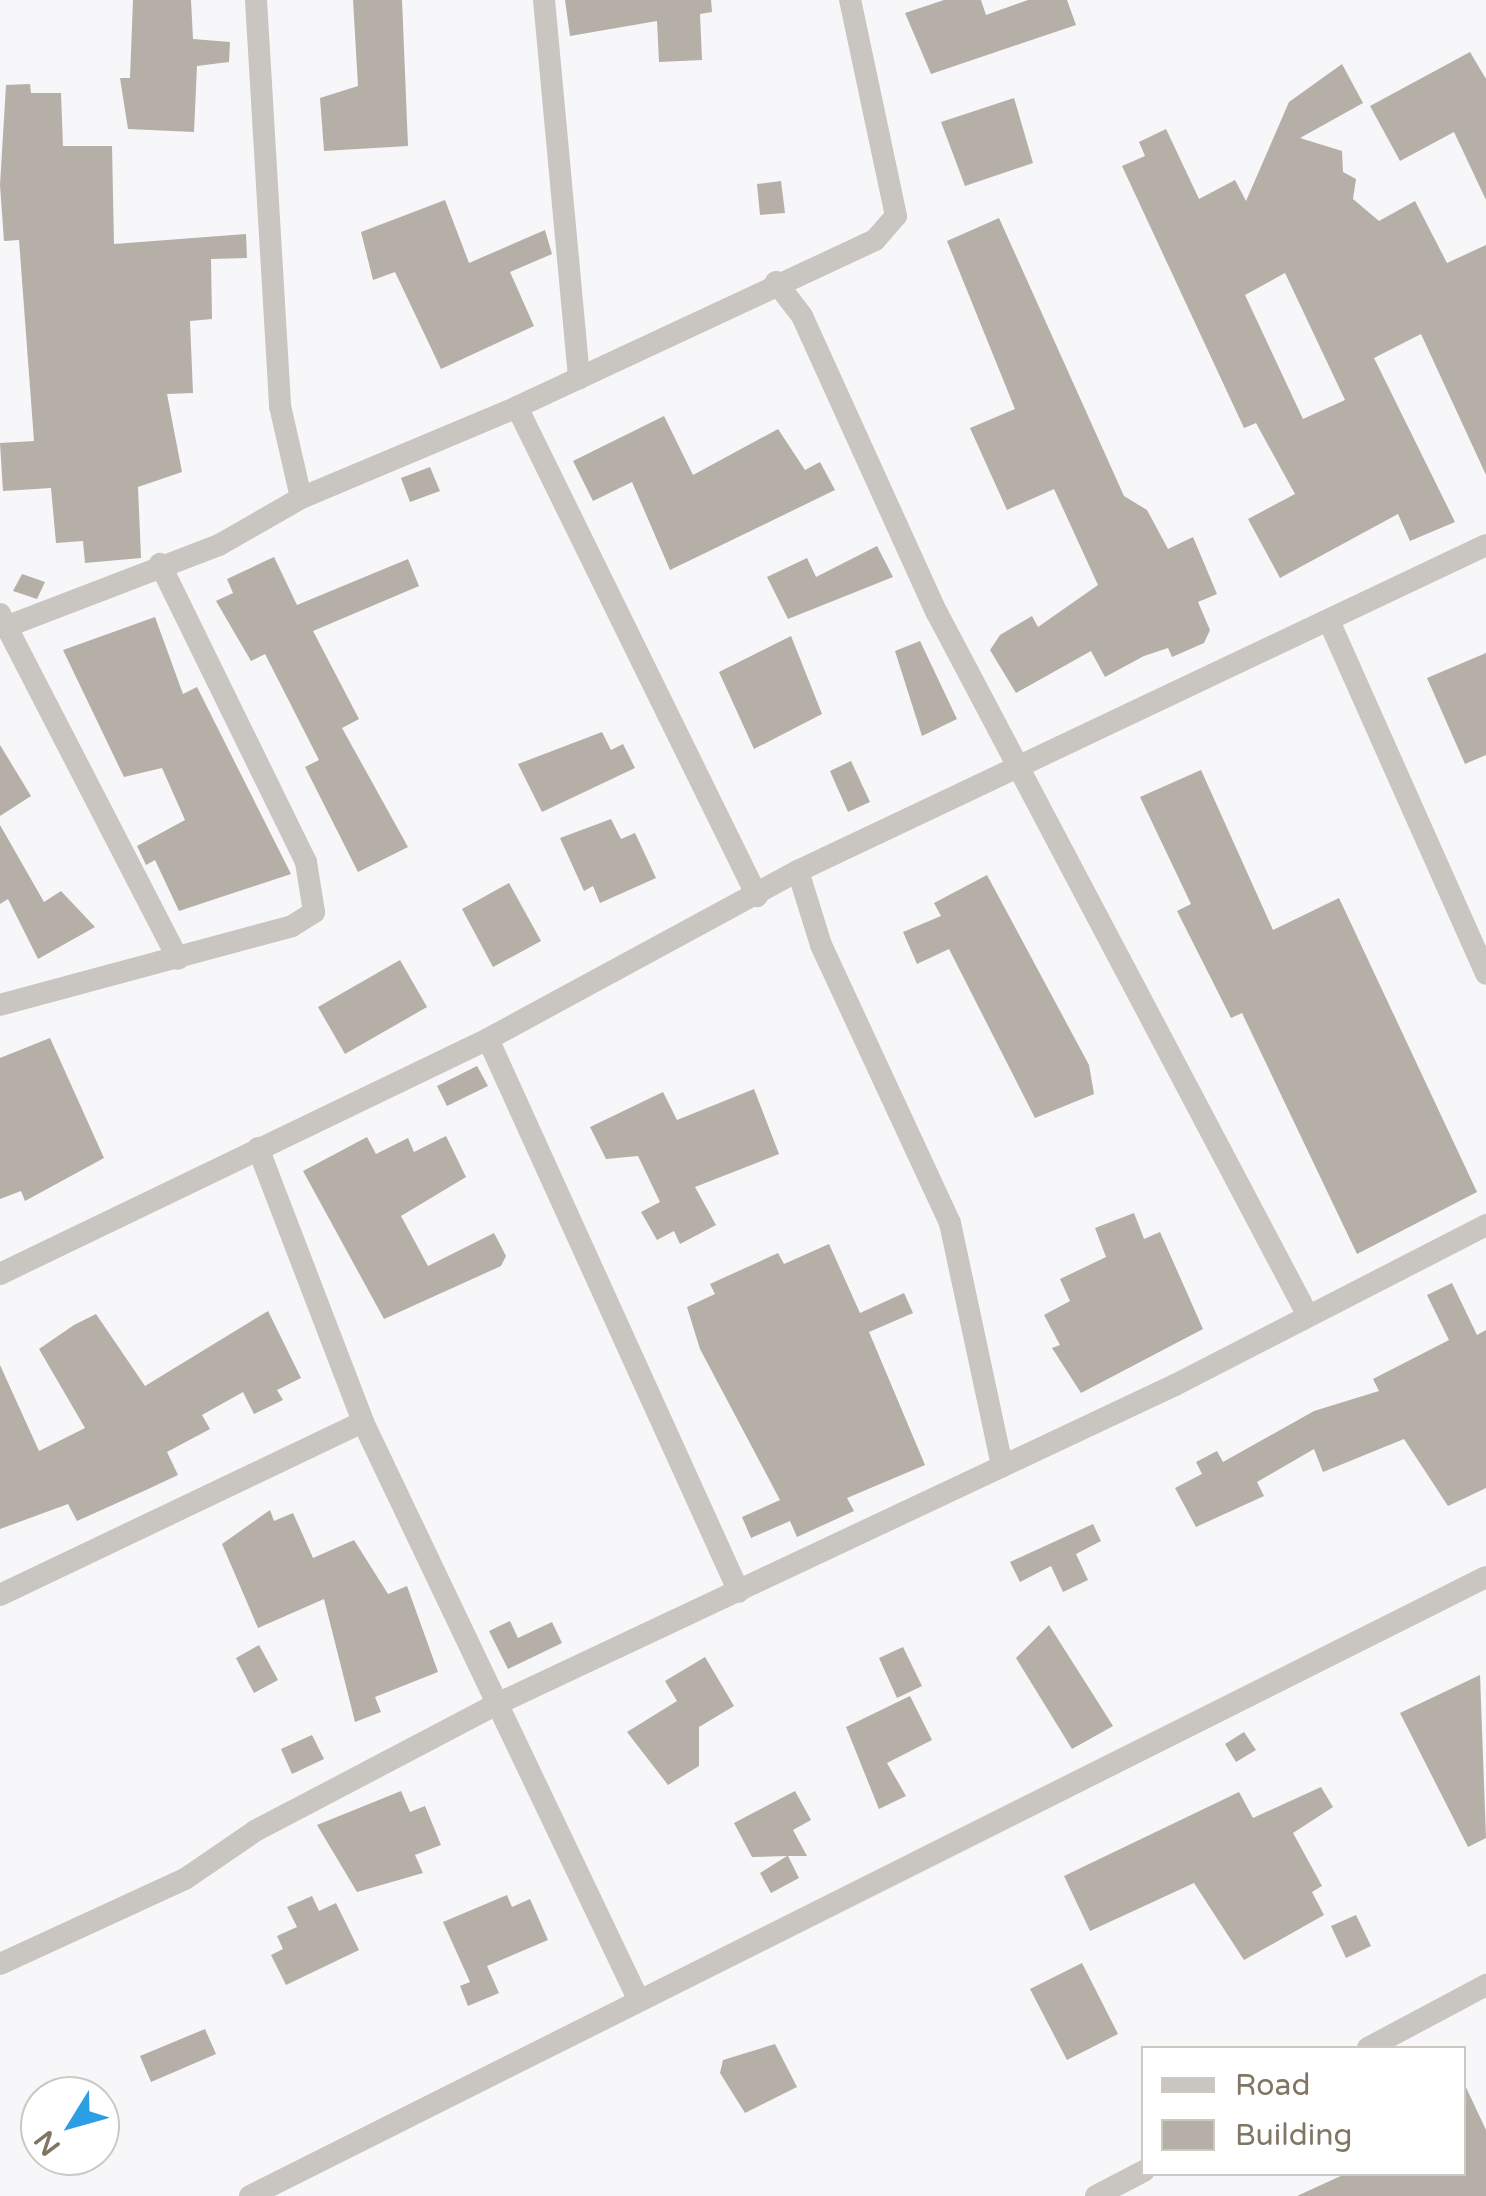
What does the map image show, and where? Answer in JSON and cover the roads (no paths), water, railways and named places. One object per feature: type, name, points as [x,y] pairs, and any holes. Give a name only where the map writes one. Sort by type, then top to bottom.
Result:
[{"type":"street","points":[[256,0],[280,406],[302,498]]},
{"type":"street","points":[[544,0],[579,378]]},
{"type":"street","points":[[178,960],[4,620],[219,546],[302,498],[517,407],[776,282],[875,240],[896,216],[850,0]]},
{"type":"street","points":[[776,282],[802,316],[937,613],[1022,764],[1306,1312]]},
{"type":"street","points":[[517,407],[757,896]]},
{"type":"street","points":[[0,1274],[488,1038],[798,871],[1486,545]]},
{"type":"street","points":[[0,1005],[178,960],[292,926],[314,912],[316,890],[160,564]]},
{"type":"street","points":[[1329,621],[1486,974]]},
{"type":"street","points":[[798,871],[821,946],[950,1223],[1002,1466]]},
{"type":"street","points":[[488,1038],[740,1592]]},
{"type":"street","points":[[258,1148],[363,1422],[639,2001]]},
{"type":"street","points":[[0,1964],[186,1879],[255,1831],[496,1705],[1002,1466],[1486,1226]]},
{"type":"street","points":[[0,1595],[363,1422]]},
{"type":"street","points":[[250,2196],[1486,1577]]},
{"type":"street","points":[[1372,2046],[1486,1984]]},
{"type":"street","points":[[1096,2196],[1141,2173]]}]
